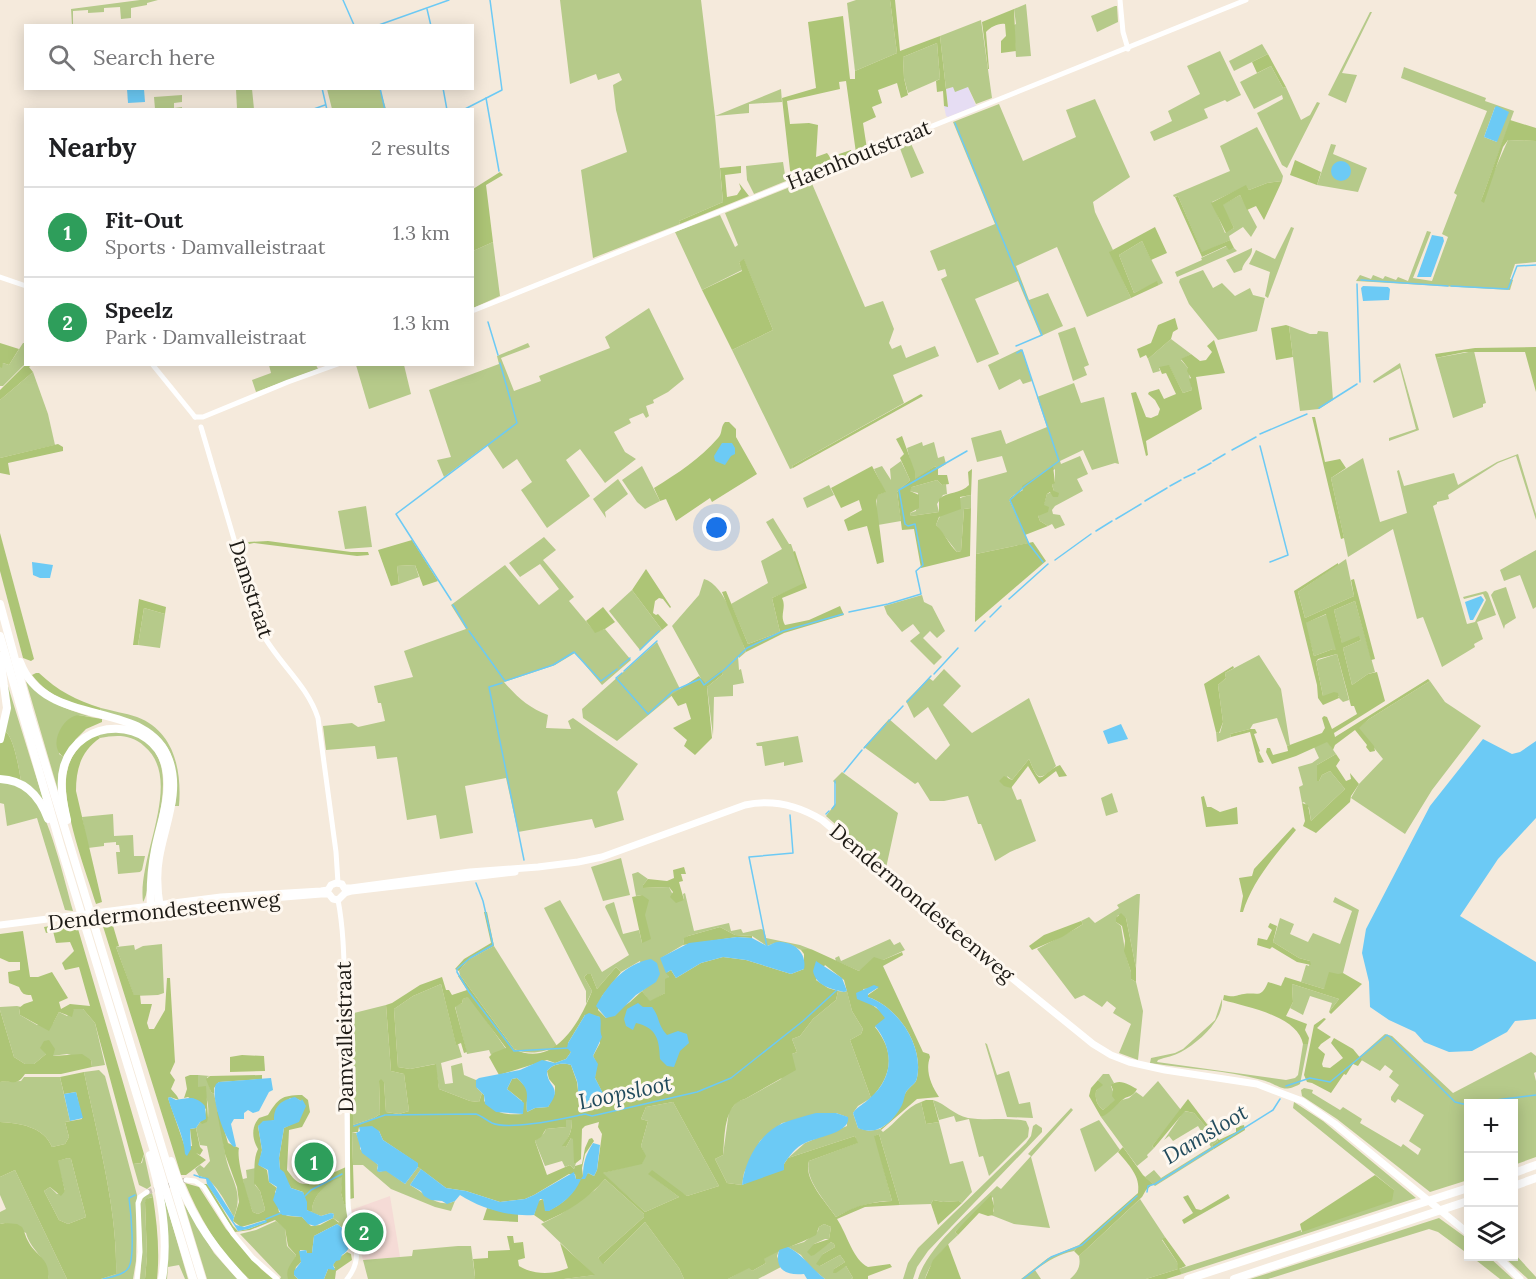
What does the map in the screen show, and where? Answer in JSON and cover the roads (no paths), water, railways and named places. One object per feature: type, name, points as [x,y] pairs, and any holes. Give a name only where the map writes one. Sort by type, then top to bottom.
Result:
[{"type":"highway","points":[[0,604],[16,656],[0,740]]},
{"type":"highway","points":[[0,636],[2,654],[13,669],[55,700],[67,706],[138,726],[156,740],[166,752],[173,784],[171,805],[158,865],[155,907]]},
{"type":"highway","points":[[13,669],[60,844],[84,906]]},
{"type":"highway","points":[[13,669],[72,851],[89,924],[193,1279]]},
{"type":"highway","points":[[72,851],[74,844],[65,812],[61,783],[66,760],[76,745],[92,733],[105,728],[137,733],[146,738],[158,750],[164,762],[167,782],[166,801],[151,870],[155,907]]},
{"type":"highway","points":[[0,779],[15,782],[33,791],[60,844]]},
{"type":"highway","points":[[89,924],[202,1279]]},
{"type":"highway","points":[[149,1133],[150,1155],[162,1214],[164,1254],[162,1279]]},
{"type":"highway","points":[[162,1148],[167,1151],[182,1193],[199,1225],[243,1279]]},
{"type":"highway","points":[[1518,1172],[1536,1166]]},
{"type":"highway","points":[[1518,1185],[1536,1178]]},
{"type":"highway","points":[[1188,1279],[1464,1189]]},
{"type":"highway","points":[[1234,1279],[1464,1202]]},
{"type":"main road","name":"Dendermondesteenweg","points":[[0,927],[229,896],[328,892],[331,885],[342,888],[470,872],[578,862],[602,856],[755,803],[775,803],[794,807],[822,820],[963,939],[1102,1049],[1129,1062],[1165,1070],[1250,1082],[1290,1096],[1317,1111],[1464,1230]]},
{"type":"main road","points":[[328,892],[333,899],[338,900],[342,888]]},
{"type":"main road","points":[[1501,1261],[1520,1279]]},
{"type":"street","points":[[1120,0],[1123,32],[1128,49]]},
{"type":"street","name":"Haenhoutstraat","points":[[474,310],[1246,0]]},
{"type":"street","points":[[0,277],[24,285]]},
{"type":"street","points":[[154,366],[195,417],[195,424],[201,427],[205,422],[203,417]]},
{"type":"street","points":[[195,417],[203,417],[333,366]]},
{"type":"street","name":"Damstraat","points":[[201,427],[261,631],[304,690],[315,711],[342,888]]},
{"type":"street","name":"Damvalleistraat","points":[[338,900],[343,945],[347,1062],[348,1206],[358,1259],[347,1279]]},
{"type":"street","points":[[186,1180],[195,1181],[204,1187],[233,1234],[253,1258],[277,1279]]},
{"type":"street","points":[[137,1279],[140,1252],[138,1203],[140,1197],[147,1191]]},
{"type":"water","points":[[127,90],[144,90],[145,102],[128,103]]},
{"type":"water","points":[[1497,106],[1509,112],[1497,142],[1484,137]]},
{"type":"water","points":[[1341,161],[1348,164],[1351,171],[1348,178],[1341,181],[1334,178],[1331,171],[1334,164]]},
{"type":"water","points":[[1432,235],[1443,237],[1444,241],[1431,277],[1417,277]]},
{"type":"water","points":[[1363,286],[1388,287],[1390,289],[1389,300],[1363,301],[1361,288]]},
{"type":"water","points":[[722,443],[732,443],[735,448],[735,454],[725,465],[715,461],[714,456]]},
{"type":"water","points":[[32,562],[53,565],[50,578],[33,575]]},
{"type":"water","points":[[1481,596],[1484,600],[1473,620],[1470,620],[1465,602]]},
{"type":"water","points":[[1121,724],[1128,739],[1108,744],[1103,731]]},
{"type":"water","points":[[1483,739],[1512,754],[1520,752],[1536,741],[1536,818],[1498,859],[1460,916],[1536,962],[1536,1019],[1515,1021],[1507,1032],[1472,1051],[1449,1052],[1424,1042],[1415,1032],[1389,1020],[1370,1007],[1369,982],[1362,953],[1366,929],[1430,806]]},
{"type":"water","points":[[737,937],[752,938],[767,946],[779,942],[796,947],[804,959],[804,969],[791,974],[746,960],[723,957],[701,963],[676,978],[671,970],[666,973],[660,958],[689,943]]},
{"type":"water","points":[[651,959],[657,963],[660,974],[656,982],[636,995],[615,1016],[606,1018],[596,1006],[606,990],[633,965]]},
{"type":"water","points":[[816,961],[842,978],[847,991],[829,988],[817,980],[813,971]]},
{"type":"water","points":[[874,985],[879,987],[868,994],[868,997],[889,1009],[899,1019],[917,1053],[918,1066],[916,1080],[906,1092],[898,1111],[884,1126],[872,1131],[858,1128],[853,1113],[878,1090],[884,1081],[889,1063],[886,1044],[875,1026],[885,1018],[876,1007],[857,999],[856,993]]},
{"type":"water","points":[[638,1003],[643,1007],[652,1007],[667,1035],[678,1031],[687,1034],[689,1043],[680,1051],[674,1067],[667,1066],[660,1059],[658,1041],[649,1028],[636,1023],[633,1030],[626,1026],[624,1019],[627,1009]]},
{"type":"water","points":[[589,1013],[600,1017],[601,1020],[602,1037],[593,1056],[598,1064],[595,1078],[606,1099],[602,1106],[581,1103],[571,1065],[565,1064],[555,1065],[547,1071],[555,1091],[548,1107],[535,1108],[527,1112],[526,1090],[517,1078],[512,1079],[507,1089],[524,1103],[523,1114],[496,1112],[485,1104],[484,1095],[476,1087],[476,1080],[520,1070],[542,1060],[555,1063],[566,1059],[571,1052],[567,1048],[568,1043],[585,1015]]},
{"type":"water","points":[[271,1078],[273,1090],[269,1092],[259,1111],[253,1113],[248,1110],[244,1113],[244,1119],[234,1119],[231,1124],[236,1146],[234,1147],[219,1117],[215,1098],[216,1084]]},
{"type":"water","points":[[76,1092],[83,1118],[70,1121],[64,1094]]},
{"type":"water","points":[[295,1097],[301,1101],[302,1099],[306,1106],[299,1122],[284,1128],[279,1158],[280,1169],[284,1172],[291,1188],[303,1192],[307,1210],[321,1216],[334,1214],[333,1218],[315,1226],[308,1224],[302,1217],[282,1215],[273,1200],[277,1187],[269,1182],[268,1170],[258,1165],[262,1150],[258,1126],[263,1121],[274,1120],[275,1110],[280,1104]]},
{"type":"water","points":[[168,1098],[176,1100],[195,1099],[205,1106],[206,1119],[196,1128],[190,1129],[191,1149],[187,1156]]},
{"type":"water","points":[[816,1113],[836,1113],[848,1117],[847,1122],[839,1131],[799,1147],[784,1164],[784,1170],[742,1185],[750,1157],[767,1134],[783,1123]]},
{"type":"water","points":[[372,1126],[379,1131],[383,1140],[418,1163],[418,1167],[405,1184],[386,1171],[377,1171],[378,1165],[362,1153],[356,1133],[360,1131],[359,1127]]},
{"type":"water","points":[[593,1143],[600,1145],[597,1170],[594,1176],[588,1173],[585,1179],[581,1179],[585,1159]]},
{"type":"water","points":[[421,1169],[446,1188],[466,1191],[500,1202],[525,1199],[574,1172],[576,1179],[581,1179],[568,1198],[549,1211],[545,1211],[543,1199],[540,1199],[534,1215],[515,1215],[495,1211],[460,1195],[455,1201],[447,1204],[431,1200],[410,1185]]},
{"type":"water","points":[[199,1176],[208,1178],[212,1183],[234,1217],[233,1221],[236,1225],[244,1227],[266,1220],[267,1222],[238,1231],[206,1179],[199,1178]]},
{"type":"water","points":[[337,1224],[345,1231],[350,1243],[347,1251],[333,1265],[335,1270],[328,1269],[324,1279],[298,1279],[294,1271],[301,1262],[299,1251],[306,1250],[307,1253],[312,1253],[314,1236]]},
{"type":"water","points":[[788,1247],[825,1279],[807,1279],[804,1274],[792,1274],[783,1270],[778,1262],[779,1250]]},
{"type":"waterway","points":[[343,0],[354,24]]},
{"type":"waterway","points":[[382,24],[449,0]]},
{"type":"waterway","points":[[467,108],[502,90],[490,0]]},
{"type":"waterway","points":[[427,9],[431,24]]},
{"type":"waterway","points":[[322,90],[327,108]]},
{"type":"waterway","points":[[380,90],[385,108]]},
{"type":"waterway","points":[[443,90],[447,108]]},
{"type":"waterway","points":[[486,98],[499,171]]},
{"type":"waterway","points":[[317,108],[325,105]]},
{"type":"waterway","points":[[955,123],[1042,335],[1016,346]]},
{"type":"waterway","name":"Loopsloot","points":[[1451,286],[1508,289],[1517,266],[1536,265]]},
{"type":"waterway","name":"Loopsloot","points":[[1361,280],[1448,286]]},
{"type":"waterway","name":"Loopsloot","points":[[1357,284],[1360,382]]},
{"type":"waterway","points":[[488,322],[498,355]]},
{"type":"waterway","points":[[1017,353],[1022,350],[1059,461],[1010,500],[1029,544],[1043,562]]},
{"type":"waterway","points":[[451,600],[396,514],[517,423],[500,363]]},
{"type":"waterway","name":"Loopsloot","points":[[1319,408],[1357,384]]},
{"type":"waterway","name":"Loopsloot","points":[[1260,434],[1307,414]]},
{"type":"waterway","name":"Loopsloot","points":[[1232,450],[1256,437]]},
{"type":"waterway","points":[[1260,446],[1288,555],[1270,562]]},
{"type":"waterway","points":[[849,612],[921,594],[916,571],[923,565],[915,524],[908,526],[905,524],[899,490],[967,451]]},
{"type":"waterway","name":"Loopsloot","points":[[1213,461],[1225,454]]},
{"type":"waterway","name":"Loopsloot","points":[[1198,470],[1211,463]]},
{"type":"waterway","name":"Loopsloot","points":[[1184,478],[1195,473]]},
{"type":"waterway","name":"Loopsloot","points":[[1170,486],[1181,480]]},
{"type":"waterway","name":"Loopsloot","points":[[1145,501],[1167,488]]},
{"type":"waterway","name":"Loopsloot","points":[[1116,519],[1141,504]]},
{"type":"waterway","name":"Loopsloot","points":[[1096,531],[1112,521]]},
{"type":"waterway","name":"Loopsloot","points":[[1055,560],[1091,534]]},
{"type":"waterway","name":"Loopsloot","points":[[1009,599],[1048,564]]},
{"type":"waterway","points":[[453,605],[467,628]]},
{"type":"waterway","name":"Loopsloot","points":[[990,617],[1001,606]]},
{"type":"waterway","points":[[622,673],[616,678],[648,714],[673,691],[700,679],[704,685],[747,648],[783,631],[843,614]]},
{"type":"waterway","name":"Loopsloot","points":[[975,631],[985,621]]},
{"type":"waterway","points":[[469,631],[505,681],[553,665],[574,652],[601,681],[617,669]]},
{"type":"waterway","points":[[640,650],[659,631]]},
{"type":"waterway","points":[[624,671],[657,641]]},
{"type":"waterway","name":"Loopsloot","points":[[934,674],[958,648]]},
{"type":"waterway","points":[[620,666],[630,658]]},
{"type":"waterway","name":"Loopsloot","points":[[907,702],[931,676]]},
{"type":"waterway","points":[[502,683],[489,687],[524,860]]},
{"type":"waterway","name":"Loopsloot","points":[[888,722],[903,706]]},
{"type":"waterway","name":"Loopsloot","points":[[864,748],[886,724]]},
{"type":"waterway","name":"Loopsloot","points":[[844,772],[862,750]]},
{"type":"waterway","name":"Loopsloot","points":[[832,809],[835,805],[835,781]]},
{"type":"waterway","name":"Loopsloot","points":[[826,814],[829,811]]},
{"type":"waterway","name":"Loopsloot","points":[[767,947],[749,857],[793,853],[790,815]]},
{"type":"waterway","points":[[476,883],[483,901],[493,945],[470,958],[457,969],[457,972],[469,992],[514,1051],[568,1048]]},
{"type":"waterway","name":"Loopsloot","points":[[354,1126],[385,1115],[476,1114],[500,1125],[524,1125],[585,1114],[592,1116],[697,1092],[731,1078],[803,1021],[838,989]]},
{"type":"waterway","name":"Damsloot","points":[[1286,1086],[1310,1078],[1330,1082],[1387,1035],[1455,1102],[1463,1104],[1536,1095]]},
{"type":"waterway","name":"Damsloot","points":[[1147,1192],[1148,1186],[1155,1184],[1273,1110],[1280,1099]]},
{"type":"waterway","name":"Loopsloot","points":[[304,1197],[311,1190],[342,1174]]},
{"type":"waterway","name":"Loopsloot","points":[[194,1175],[200,1177]]},
{"type":"waterway","name":"Loopsloot","points":[[103,1279],[121,1274],[129,1267],[132,1244],[129,1198],[135,1195]]},
{"type":"waterway","name":"Damsloot","points":[[1023,1279],[1051,1257],[1082,1245],[1137,1196]]},
{"type":"waterway","name":"Loopsloot","points":[[266,1219],[281,1213]]},
{"type":"tunnel","points":[[147,1192],[186,1180]]},
{"type":"place","name":"Fit-Out","points":[[314,1162]]},
{"type":"place","name":"Speelz","points":[[364,1232]]}]
